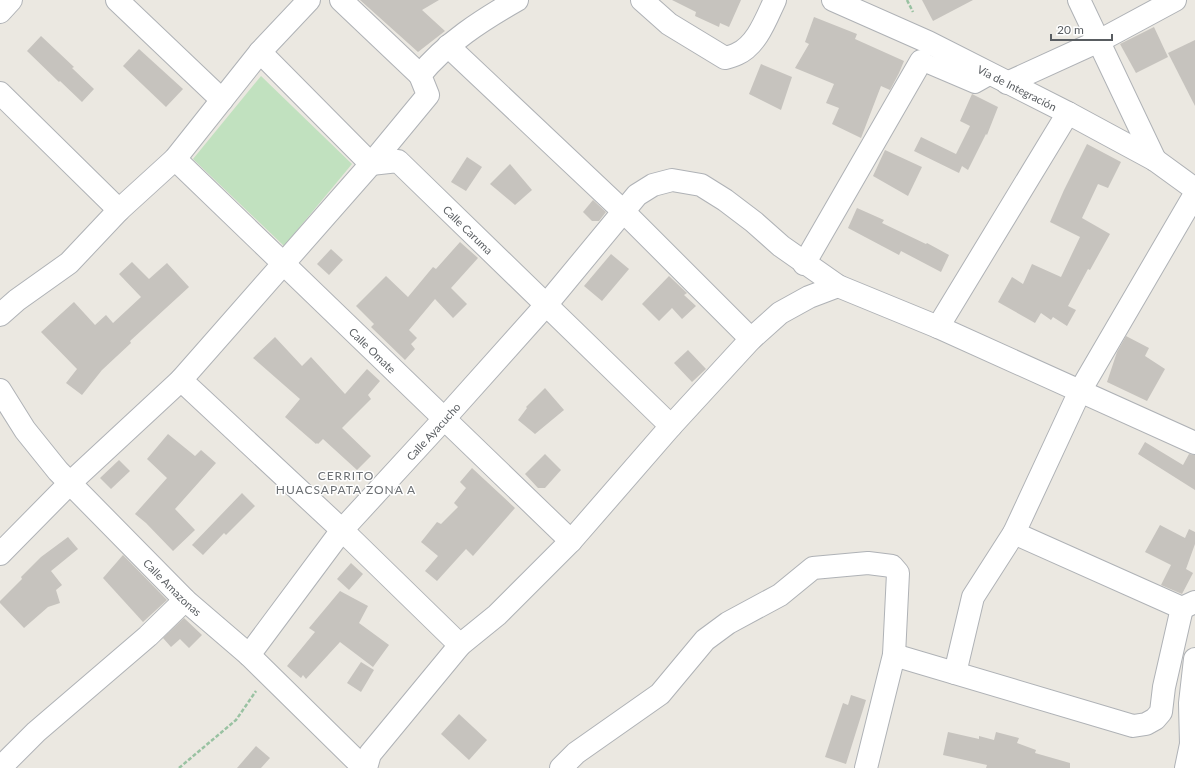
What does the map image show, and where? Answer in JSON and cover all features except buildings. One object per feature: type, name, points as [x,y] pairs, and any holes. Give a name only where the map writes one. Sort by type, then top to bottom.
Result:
[{"type":"street","points":[[0,12],[11,0]]},
{"type":"street","points":[[117,0],[222,100]]},
{"type":"street","points":[[0,315],[16,300],[69,262],[119,210],[175,159],[260,52],[309,0]]},
{"type":"street","points":[[0,554],[71,482],[182,380],[371,164],[428,95],[420,75],[341,0]]},
{"type":"street","points":[[420,75],[448,46],[493,14],[517,0]]},
{"type":"street","points":[[642,0],[669,24],[725,58],[738,54],[750,45],[760,32],[775,0]]},
{"type":"street","name":"Vía de Integración","points":[[833,0],[928,42],[1068,113],[1155,160],[1195,189]]},
{"type":"street","points":[[1079,0],[1155,160]]},
{"type":"street","points":[[804,264],[920,61],[975,84],[999,79],[1099,41],[1175,0]]},
{"type":"street","points":[[448,46],[623,211],[751,339]]},
{"type":"street","points":[[260,52],[371,164]]},
{"type":"street","points":[[0,93],[119,210]]},
{"type":"street","points":[[938,327],[1068,113]]},
{"type":"street","name":"Calle Omate","points":[[175,159],[570,541]]},
{"type":"street","name":"Calle Caruma","points":[[371,164],[398,161],[671,426]]},
{"type":"street","name":"Calle Ayacucho","points":[[249,655],[342,530],[444,420],[546,305],[637,195],[653,185],[672,180],[701,185],[726,200],[804,264],[838,286],[938,327],[1195,443]]},
{"type":"street","points":[[955,673],[973,596],[1014,533],[1080,391],[1195,194]]},
{"type":"street","points":[[365,768],[370,754],[460,645],[497,615],[570,541],[671,426],[751,339],[780,313],[809,297],[838,286]]},
{"type":"street","points":[[182,380],[342,530],[460,645]]},
{"type":"street","name":"Calle Amazonas","points":[[0,390],[25,430],[58,470],[185,600],[249,655],[365,768]]},
{"type":"street","points":[[894,655],[1133,726],[1146,724],[1155,719],[1160,712],[1164,687],[1189,605],[1014,533]]},
{"type":"street","points":[[561,768],[576,753],[660,694],[705,640],[728,623],[780,595],[814,568],[868,563],[892,566],[898,573],[894,655],[866,768]]},
{"type":"street","points":[[0,768],[36,732],[148,636],[185,600]]},
{"type":"street","points":[[1186,768],[1191,744],[1190,702],[1195,659]]},
{"type":"path","points":[[179,768],[236,720],[268,675]]},
{"type":"green space","points":[[261,76],[352,164],[284,246],[193,159]]},
{"type":"district","name":"CERRITO HUACSAPATA ZONA A","points":[[346,482]]}]
